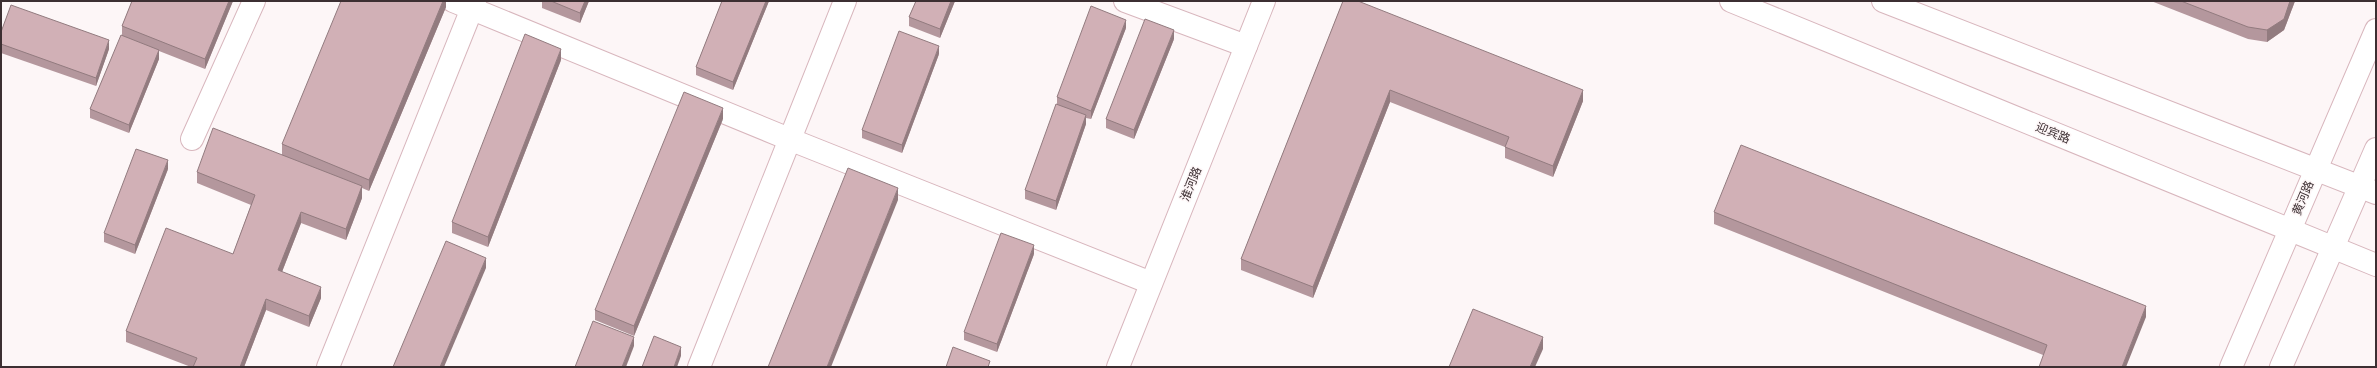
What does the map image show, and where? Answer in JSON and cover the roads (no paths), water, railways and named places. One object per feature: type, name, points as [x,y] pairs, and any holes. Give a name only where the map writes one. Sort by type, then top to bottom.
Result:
[{"type":"street","points":[[192,139],[254,1]]},
{"type":"street","points":[[699,367],[845,1]]},
{"type":"street","points":[[1126,1],[1246,46]]},
{"type":"street","name":"淮河路","points":[[1118,367],[1264,1]]},
{"type":"street","name":"迎宾路","points":[[1731,1],[2376,265]]},
{"type":"street","points":[[1883,1],[2368,190]]},
{"type":"street","points":[[328,367],[467,4],[789,140],[1152,282]]},
{"type":"street","name":"黄河路","points":[[2231,367],[2376,30]]},
{"type":"street","points":[[2281,367],[2333,247],[2368,190],[2376,149]]}]
